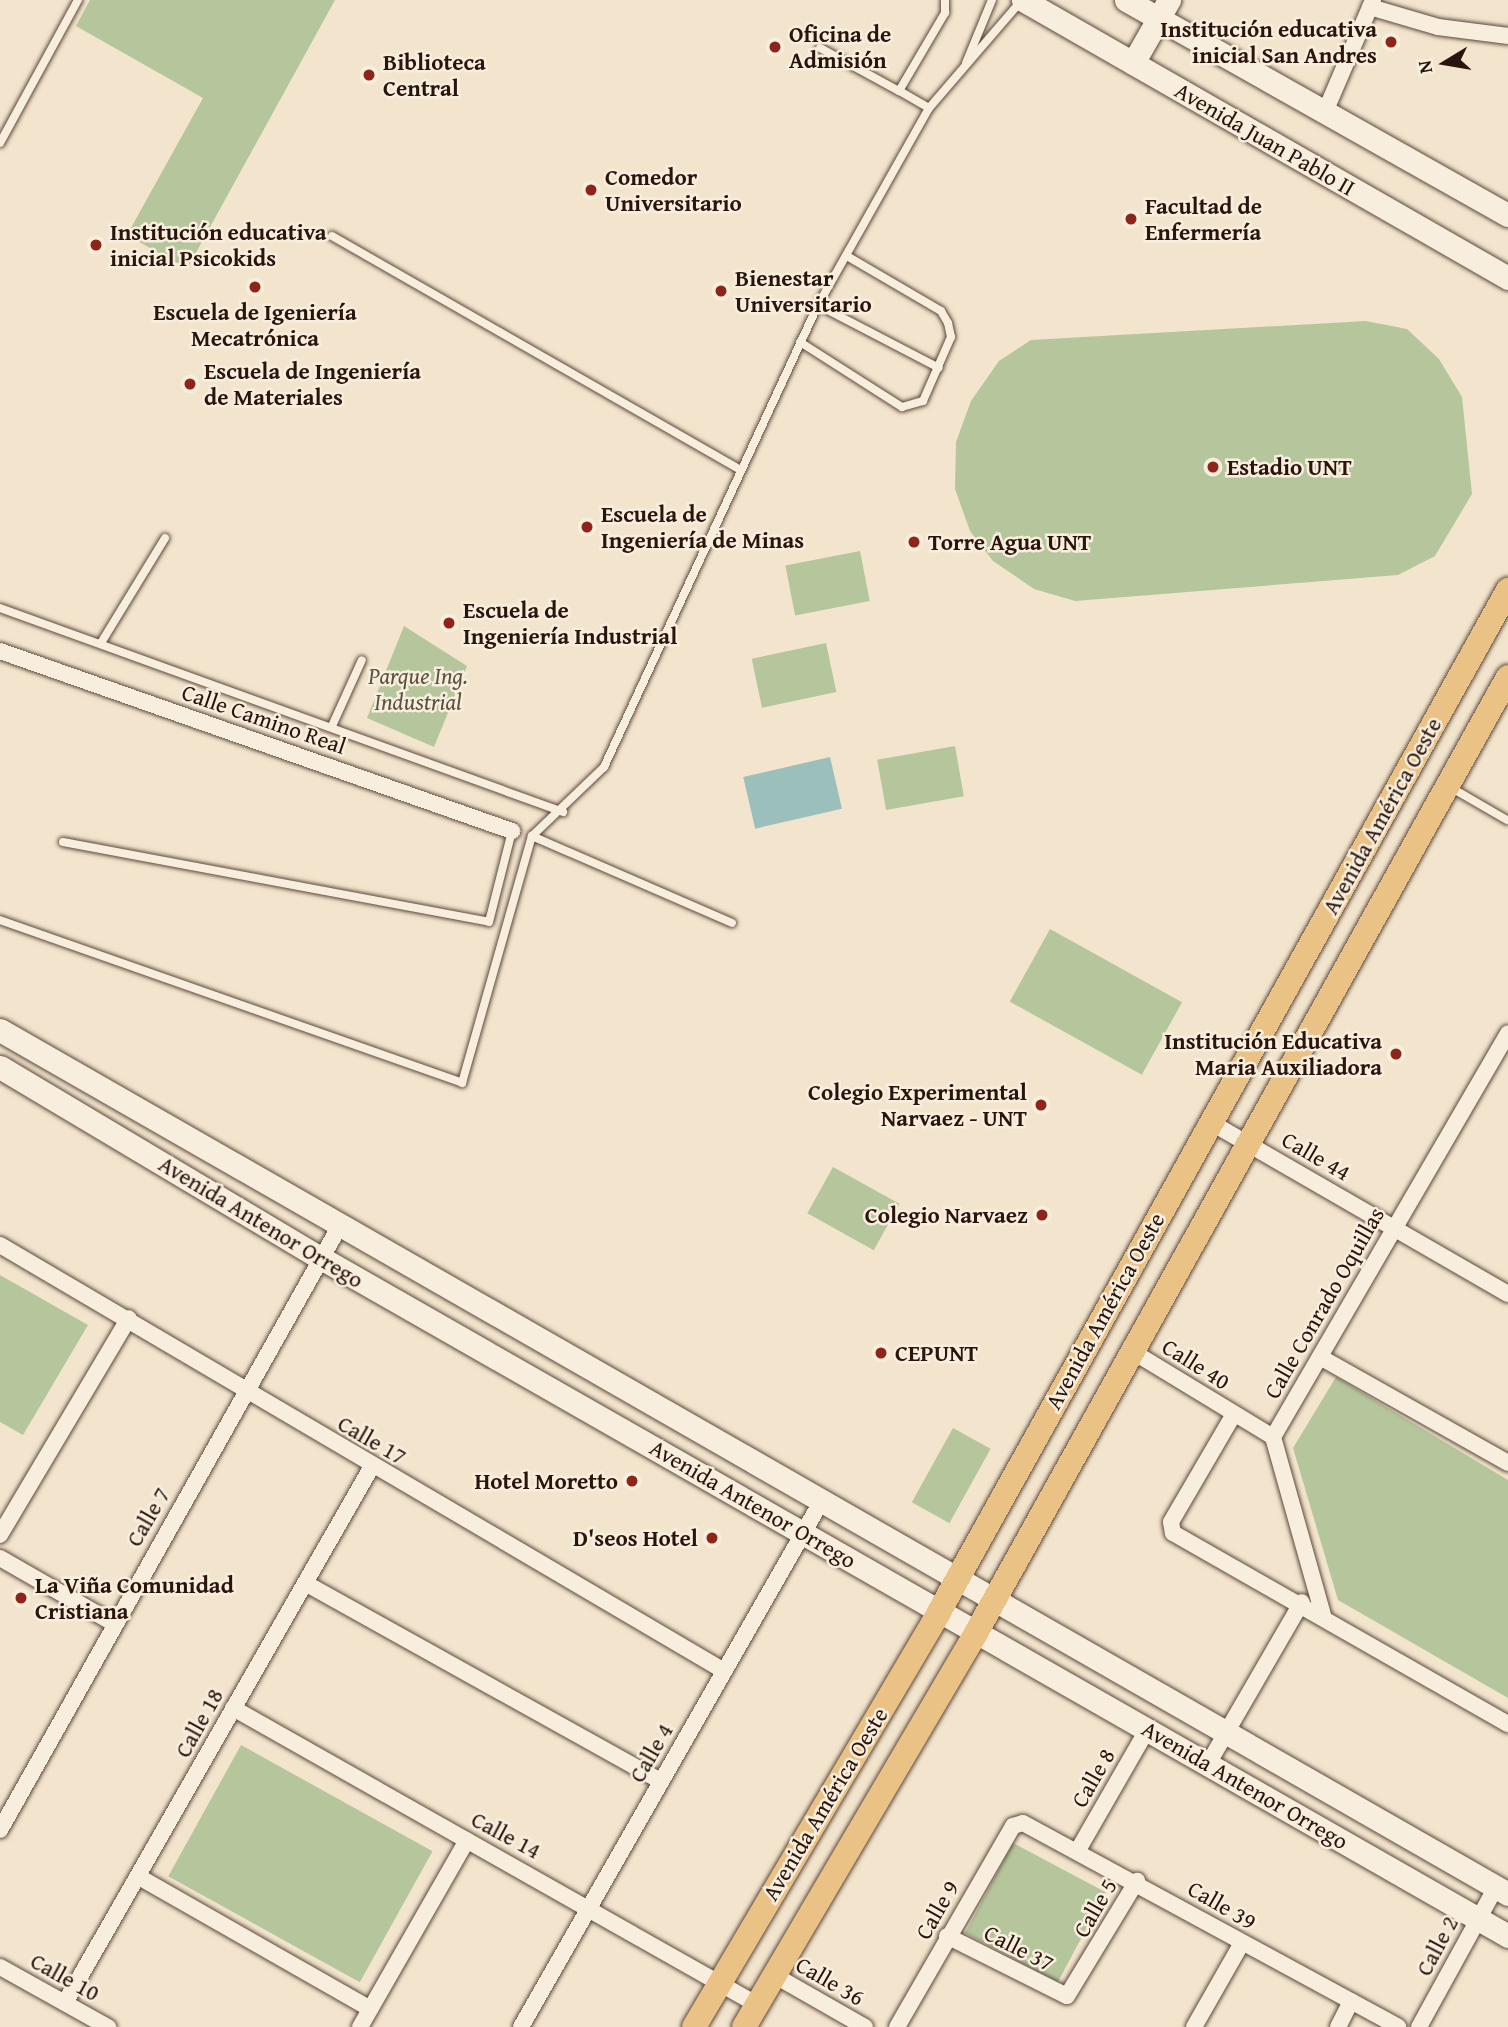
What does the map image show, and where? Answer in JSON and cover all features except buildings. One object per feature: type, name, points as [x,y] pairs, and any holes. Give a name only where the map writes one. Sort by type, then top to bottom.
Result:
[{"type":"main road","name":"Avenida América Oeste","points":[[694,2027],[957,1581],[1210,1122],[1504,606]]},
{"type":"main road","name":"Avenida América Oeste","points":[[744,2027],[772,1974],[976,1633],[1246,1141],[1508,677]]},
{"type":"street","name":"Avenida Juan Pablo II","points":[[1023,0],[1508,278]]},
{"type":"street","points":[[1126,0],[1164,9],[1325,112],[1508,215]]},
{"type":"street","points":[[1325,112],[1372,3],[1438,27],[1508,36]]},
{"type":"street","points":[[1133,63],[1164,9]]},
{"type":"street","name":"Calle Camino Real","points":[[0,651],[512,831]]},
{"type":"street","name":"Avenida Antenor Orrego","points":[[0,1030],[338,1229],[1502,1890]]},
{"type":"street","name":"Calle Conrado Oquillas","points":[[1273,1437],[1508,1033]]},
{"type":"street","name":"Avenida Antenor Orrego","points":[[0,1067],[321,1258],[1508,1936]]},
{"type":"street","name":"Calle 44","points":[[1210,1122],[1508,1294]]},
{"type":"street","name":"Calle 7","points":[[0,1830],[113,1623],[338,1229]]},
{"type":"street","name":"Calle 17","points":[[0,1245],[129,1318],[246,1392],[724,1671]]},
{"type":"street","points":[[0,1535],[129,1318]]},
{"type":"street","name":"Calle 40","points":[[1130,1350],[1273,1437]]},
{"type":"street","points":[[1320,1357],[1508,1463]]},
{"type":"street","points":[[1234,1414],[1171,1522],[1173,1533],[1302,1602],[1508,1724]]},
{"type":"street","points":[[1273,1437],[1324,1615]]},
{"type":"street","name":"Calle 18","points":[[65,2003],[372,1466]]},
{"type":"street","name":"Calle 4","points":[[521,2027],[821,1502]]},
{"type":"street","points":[[0,1558],[113,1623]]},
{"type":"street","points":[[305,1583],[661,1781]]},
{"type":"street","points":[[1208,1764],[1302,1602]]},
{"type":"street","points":[[1058,1680],[1075,1647]]},
{"type":"street","name":"Calle 14","points":[[233,1708],[590,1906],[756,2004]]},
{"type":"street","name":"Calle 8","points":[[1078,1850],[1147,1730]]},
{"type":"street","name":"Calle 39","points":[[1023,1824],[1137,1881],[1242,1943],[1398,2027]]},
{"type":"street","name":"Calle 9","points":[[897,2027],[947,1936],[1013,1826],[1023,1824]]},
{"type":"street","points":[[360,2027],[467,1840]]},
{"type":"street","points":[[139,1877],[370,2009]]},
{"type":"street","name":"Calle 5","points":[[1070,1995],[1137,1881]]},
{"type":"street","name":"Calle 2","points":[[1419,2027],[1478,1918],[1502,1890]]},
{"type":"street","name":"Calle 37","points":[[947,1936],[1070,1995]]},
{"type":"street","points":[[1194,2027],[1242,1943]]},
{"type":"street","name":"Calle 10","points":[[0,1967],[108,2027]]},
{"type":"street","name":"Calle 36","points":[[772,1974],[865,2027]]},
{"type":"street","points":[[1338,2027],[1351,2001]]},
{"type":"lane","points":[[0,143],[78,0]]},
{"type":"lane","points":[[899,91],[945,13],[945,0]]},
{"type":"lane","points":[[965,65],[992,0]]},
{"type":"lane","points":[[0,920],[462,1083],[532,836],[564,812],[604,766],[818,305],[929,108],[1023,0]]},
{"type":"lane","points":[[820,48],[929,108]]},
{"type":"lane","points":[[331,236],[740,470]]},
{"type":"lane","points":[[800,342],[902,407],[923,401],[951,337],[941,311],[847,256]]},
{"type":"lane","points":[[818,305],[939,368]]},
{"type":"lane","points":[[101,643],[165,538]]},
{"type":"lane","points":[[0,608],[564,812]]},
{"type":"lane","points":[[332,726],[362,660]]},
{"type":"lane","points":[[1447,786],[1507,820]]},
{"type":"lane","points":[[63,842],[489,922],[512,831]]},
{"type":"lane","points":[[532,836],[732,923]]},
{"type":"green space","points":[[90,0],[335,0],[187,269],[127,235],[203,98],[76,26]]},
{"type":"green space","name":"Estadio UNT","points":[[1366,321],[1407,329],[1439,359],[1462,397],[1472,494],[1435,556],[1398,575],[1075,601],[1034,589],[993,561],[970,531],[955,489],[956,442],[971,401],[999,361],[1031,340]]},
{"type":"green space","points":[[860,551],[870,601],[795,616],[785,566]]},
{"type":"green space","name":"Parque Ing. Industrial","points":[[404,626],[467,666],[434,747],[367,718]]},
{"type":"green space","points":[[826,643],[836,692],[762,708],[752,659]]},
{"type":"green space","points":[[955,746],[964,796],[886,810],[877,760]]},
{"type":"green space","points":[[1050,929],[1182,1002],[1142,1075],[1010,1002]]},
{"type":"green space","points":[[833,1167],[899,1204],[874,1250],[807,1213]]},
{"type":"green space","points":[[0,1275],[88,1325],[23,1435],[0,1422]]},
{"type":"green space","points":[[1336,1377],[1508,1480],[1508,1698],[1338,1600],[1293,1448]]},
{"type":"green space","points":[[953,1428],[991,1449],[949,1523],[912,1502]]},
{"type":"green space","points":[[241,1745],[433,1851],[360,1982],[168,1876]]},
{"type":"green space","points":[[1013,1843],[1106,1892],[1058,1982],[965,1933]]},
{"type":"water","points":[[830,757],[842,809],[755,829],[743,777]]},
{"type":"place","name":"Institución educativa inicial San Andres","points":[[1391,42]]},
{"type":"place","name":"Oficina de Admisión","points":[[775,47]]},
{"type":"place","name":"Biblioteca Central","points":[[369,75]]},
{"type":"place","name":"Comedor Universitario","points":[[591,190]]},
{"type":"place","name":"Facultad de Enfermería","points":[[1131,219]]},
{"type":"place","name":"Institución educativa inicial Psicokids","points":[[96,245]]},
{"type":"place","name":"Escuela de Igeniería Mecatrónica","points":[[255,287]]},
{"type":"place","name":"Bienestar Universitario","points":[[721,291]]},
{"type":"place","name":"Escuela de Ingeniería de Materiales","points":[[190,384]]},
{"type":"place","name":"Estadio UNT","points":[[1213,467]]},
{"type":"place","name":"Escuela de Ingeniería de Minas","points":[[587,527]]},
{"type":"place","name":"Torre Agua UNT","points":[[914,542]]},
{"type":"place","name":"Escuela de Ingeniería Industrial","points":[[449,623]]},
{"type":"place","name":"Institución Educativa Maria Auxiliadora","points":[[1396,1054]]},
{"type":"place","name":"Colegio Experimental Narvaez - UNT","points":[[1041,1105]]},
{"type":"place","name":"Colegio Narvaez","points":[[1042,1215]]},
{"type":"place","name":"CEPUNT","points":[[881,1353]]},
{"type":"place","name":"Hotel Moretto","points":[[632,1481]]},
{"type":"place","name":"D'seos Hotel","points":[[712,1538]]},
{"type":"place","name":"La Viña Comunidad Cristiana","points":[[21,1598]]}]
